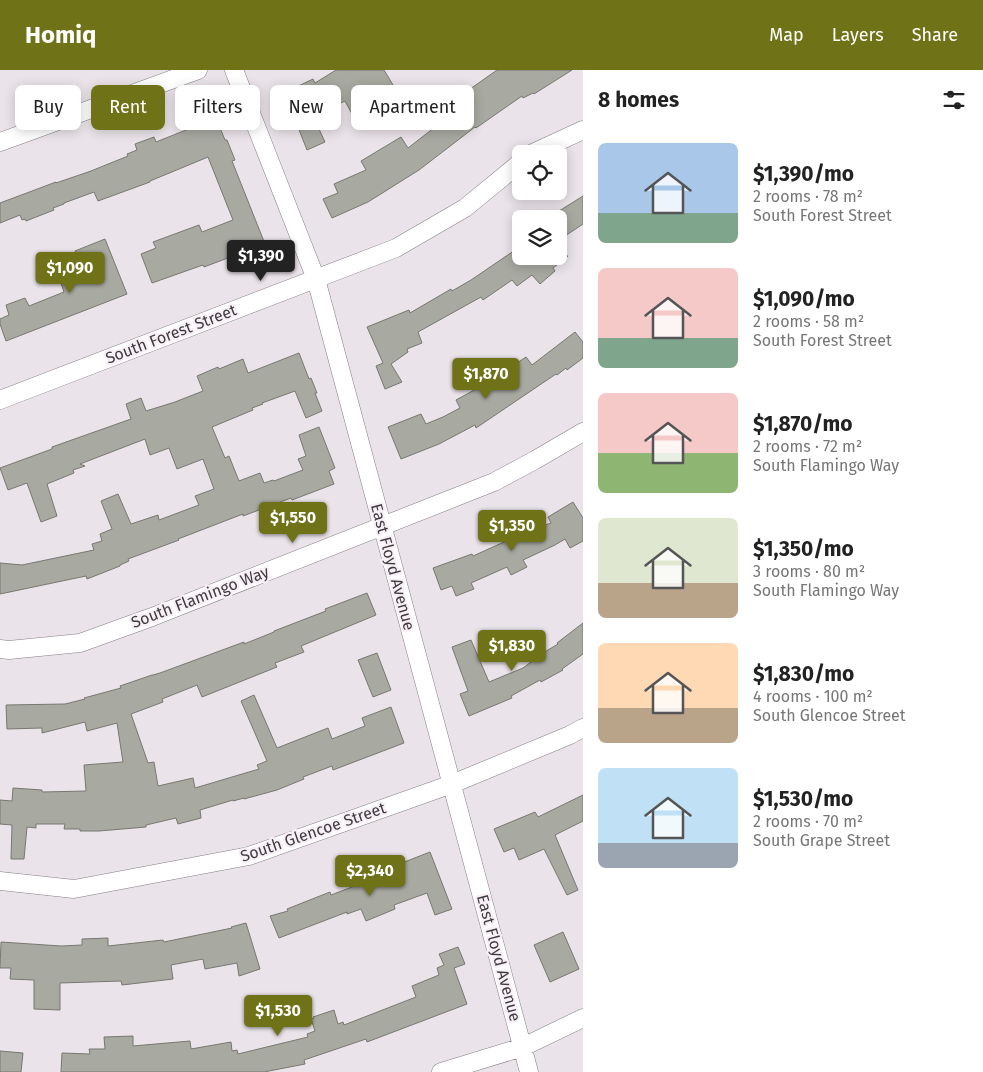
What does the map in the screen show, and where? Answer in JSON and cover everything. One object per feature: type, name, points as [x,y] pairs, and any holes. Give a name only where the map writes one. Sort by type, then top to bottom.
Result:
[{"type":"street","points":[[0,142],[198,70]]},
{"type":"street","name":"East Floyd Avenue","points":[[234,70],[316,279],[529,1072]]},
{"type":"street","points":[[550,145],[583,130]]},
{"type":"street","name":"South Forest Street","points":[[0,400],[396,248],[465,208],[512,169]]},
{"type":"street","name":"South Flamingo Way","points":[[0,649],[9,650],[80,643],[152,617],[494,482],[583,432]]},
{"type":"street","name":"South Glencoe Street","points":[[0,881],[74,889],[250,856],[452,784],[583,728]]},
{"type":"street","points":[[442,1072],[523,1047],[583,1018]]},
{"type":"building","points":[[336,70],[384,70],[393,85],[351,85],[351,112],[345,101],[341,103],[341,85],[301,85],[313,79],[315,83]]},
{"type":"building","points":[[497,70],[572,70],[534,94],[523,98],[522,96],[476,128],[474,128],[474,86]]},
{"type":"building","points":[[186,130],[221,130],[235,160],[232,161],[265,244],[204,267],[203,265],[152,283],[141,254],[156,248],[153,242],[199,225],[202,232],[233,220],[208,157],[150,182],[98,201],[94,192],[64,203],[53,208],[54,210],[26,221],[25,219],[22,220],[20,215],[0,223],[0,203],[128,156],[127,154],[137,150],[135,144],[154,137],[156,142]]},
{"type":"building","points":[[299,130],[319,130],[325,142],[307,150]]},
{"type":"building","points":[[431,130],[471,130],[419,170],[368,202],[332,218],[323,199],[338,193],[334,184],[366,170],[361,161],[401,137],[408,148]]},
{"type":"building","points":[[583,196],[583,224],[567,235],[567,210],[561,210]]},
{"type":"building","points":[[105,239],[127,294],[6,341],[0,319],[9,315],[6,305],[25,298],[29,306],[64,292],[61,283],[83,275],[75,251]]},
{"type":"building","points":[[512,252],[512,265],[557,265],[553,268],[555,271],[540,284],[532,275],[517,286],[512,280],[483,300],[481,297],[418,332],[422,343],[407,349],[408,352],[391,364],[402,382],[385,389],[376,366],[383,363],[367,327],[409,310],[410,313],[451,289],[452,291]]},
{"type":"building","points":[[575,332],[583,342],[583,358],[567,370],[566,368],[556,374],[476,428],[475,425],[439,444],[401,459],[388,427],[421,414],[426,424],[443,417],[460,408],[456,400],[478,389],[526,357],[532,365]]},
{"type":"building","points":[[299,353],[309,379],[311,378],[317,393],[315,393],[322,411],[306,418],[295,391],[262,403],[252,408],[253,410],[212,427],[225,458],[229,456],[239,481],[260,473],[264,483],[303,470],[298,459],[306,456],[299,435],[319,427],[335,468],[329,471],[334,484],[292,500],[291,498],[243,516],[243,514],[178,539],[128,559],[129,561],[120,566],[87,579],[86,576],[0,594],[0,563],[22,565],[94,550],[92,544],[102,541],[100,534],[112,529],[101,501],[118,494],[131,524],[158,515],[159,520],[199,505],[195,496],[214,489],[203,459],[177,469],[169,448],[150,455],[145,439],[80,464],[85,466],[73,470],[74,473],[47,484],[57,516],[41,522],[27,483],[8,490],[0,468],[131,419],[126,404],[141,398],[146,411],[203,391],[197,376],[218,367],[219,369],[243,359],[248,373]]},
{"type":"building","points":[[573,502],[583,518],[583,541],[570,548],[565,539],[523,560],[527,567],[511,575],[507,567],[471,583],[474,589],[456,596],[452,586],[441,590],[433,568],[472,554],[473,556],[551,523],[548,517]]},
{"type":"building","points":[[367,593],[376,615],[301,646],[304,652],[275,663],[277,667],[202,697],[197,685],[162,699],[163,702],[131,714],[148,763],[154,762],[158,786],[193,778],[195,788],[259,769],[257,765],[267,761],[241,701],[254,695],[277,748],[328,728],[332,739],[365,726],[362,718],[391,707],[404,743],[333,770],[332,766],[303,777],[304,779],[277,790],[200,810],[201,818],[178,824],[176,818],[146,825],[146,827],[80,831],[80,829],[64,829],[65,824],[36,824],[36,828],[27,827],[24,859],[11,859],[12,825],[0,824],[0,800],[12,801],[13,788],[42,790],[42,792],[86,791],[84,765],[123,762],[117,723],[87,731],[85,722],[42,733],[42,728],[7,729],[6,705],[65,704],[121,688],[120,686],[244,642],[244,644]]},
{"type":"building","points":[[583,623],[583,654],[563,670],[541,682],[540,680],[511,696],[512,698],[469,716],[460,694],[468,691],[452,647],[471,640],[489,682],[523,668],[558,644]]},
{"type":"building","points":[[377,653],[391,690],[373,697],[358,660]]},
{"type":"building","points":[[583,795],[583,821],[555,835],[578,890],[567,895],[544,849],[519,860],[514,848],[504,852],[494,829],[535,812],[538,817]]},
{"type":"building","points":[[430,852],[452,909],[435,915],[427,893],[394,905],[395,909],[366,921],[361,909],[347,914],[347,912],[279,938],[270,916],[288,911],[287,909],[330,892],[331,895],[373,879],[390,871],[389,868]]},
{"type":"building","points":[[246,923],[260,969],[239,976],[237,963],[205,969],[203,959],[171,965],[173,979],[122,985],[121,981],[60,983],[60,1010],[34,1009],[34,980],[10,979],[11,968],[0,968],[1,942],[61,946],[82,945],[82,939],[108,938],[108,946],[163,940],[164,942],[232,928]]},
{"type":"building","points":[[563,932],[579,969],[550,982],[534,945]]},
{"type":"building","points":[[458,947],[465,964],[454,968],[467,1004],[367,1042],[366,1039],[304,1060],[305,1064],[264,1072],[61,1072],[62,1053],[90,1054],[89,1049],[105,1049],[104,1037],[133,1036],[133,1046],[190,1041],[191,1049],[231,1042],[232,1051],[237,1050],[238,1054],[308,1037],[307,1034],[315,1031],[311,1019],[313,1017],[334,1010],[338,1024],[343,1022],[344,1025],[416,997],[412,986],[439,975],[437,968],[444,965],[439,954]]},
{"type":"building","points":[[0,1051],[23,1053],[21,1072],[0,1072]]}]
